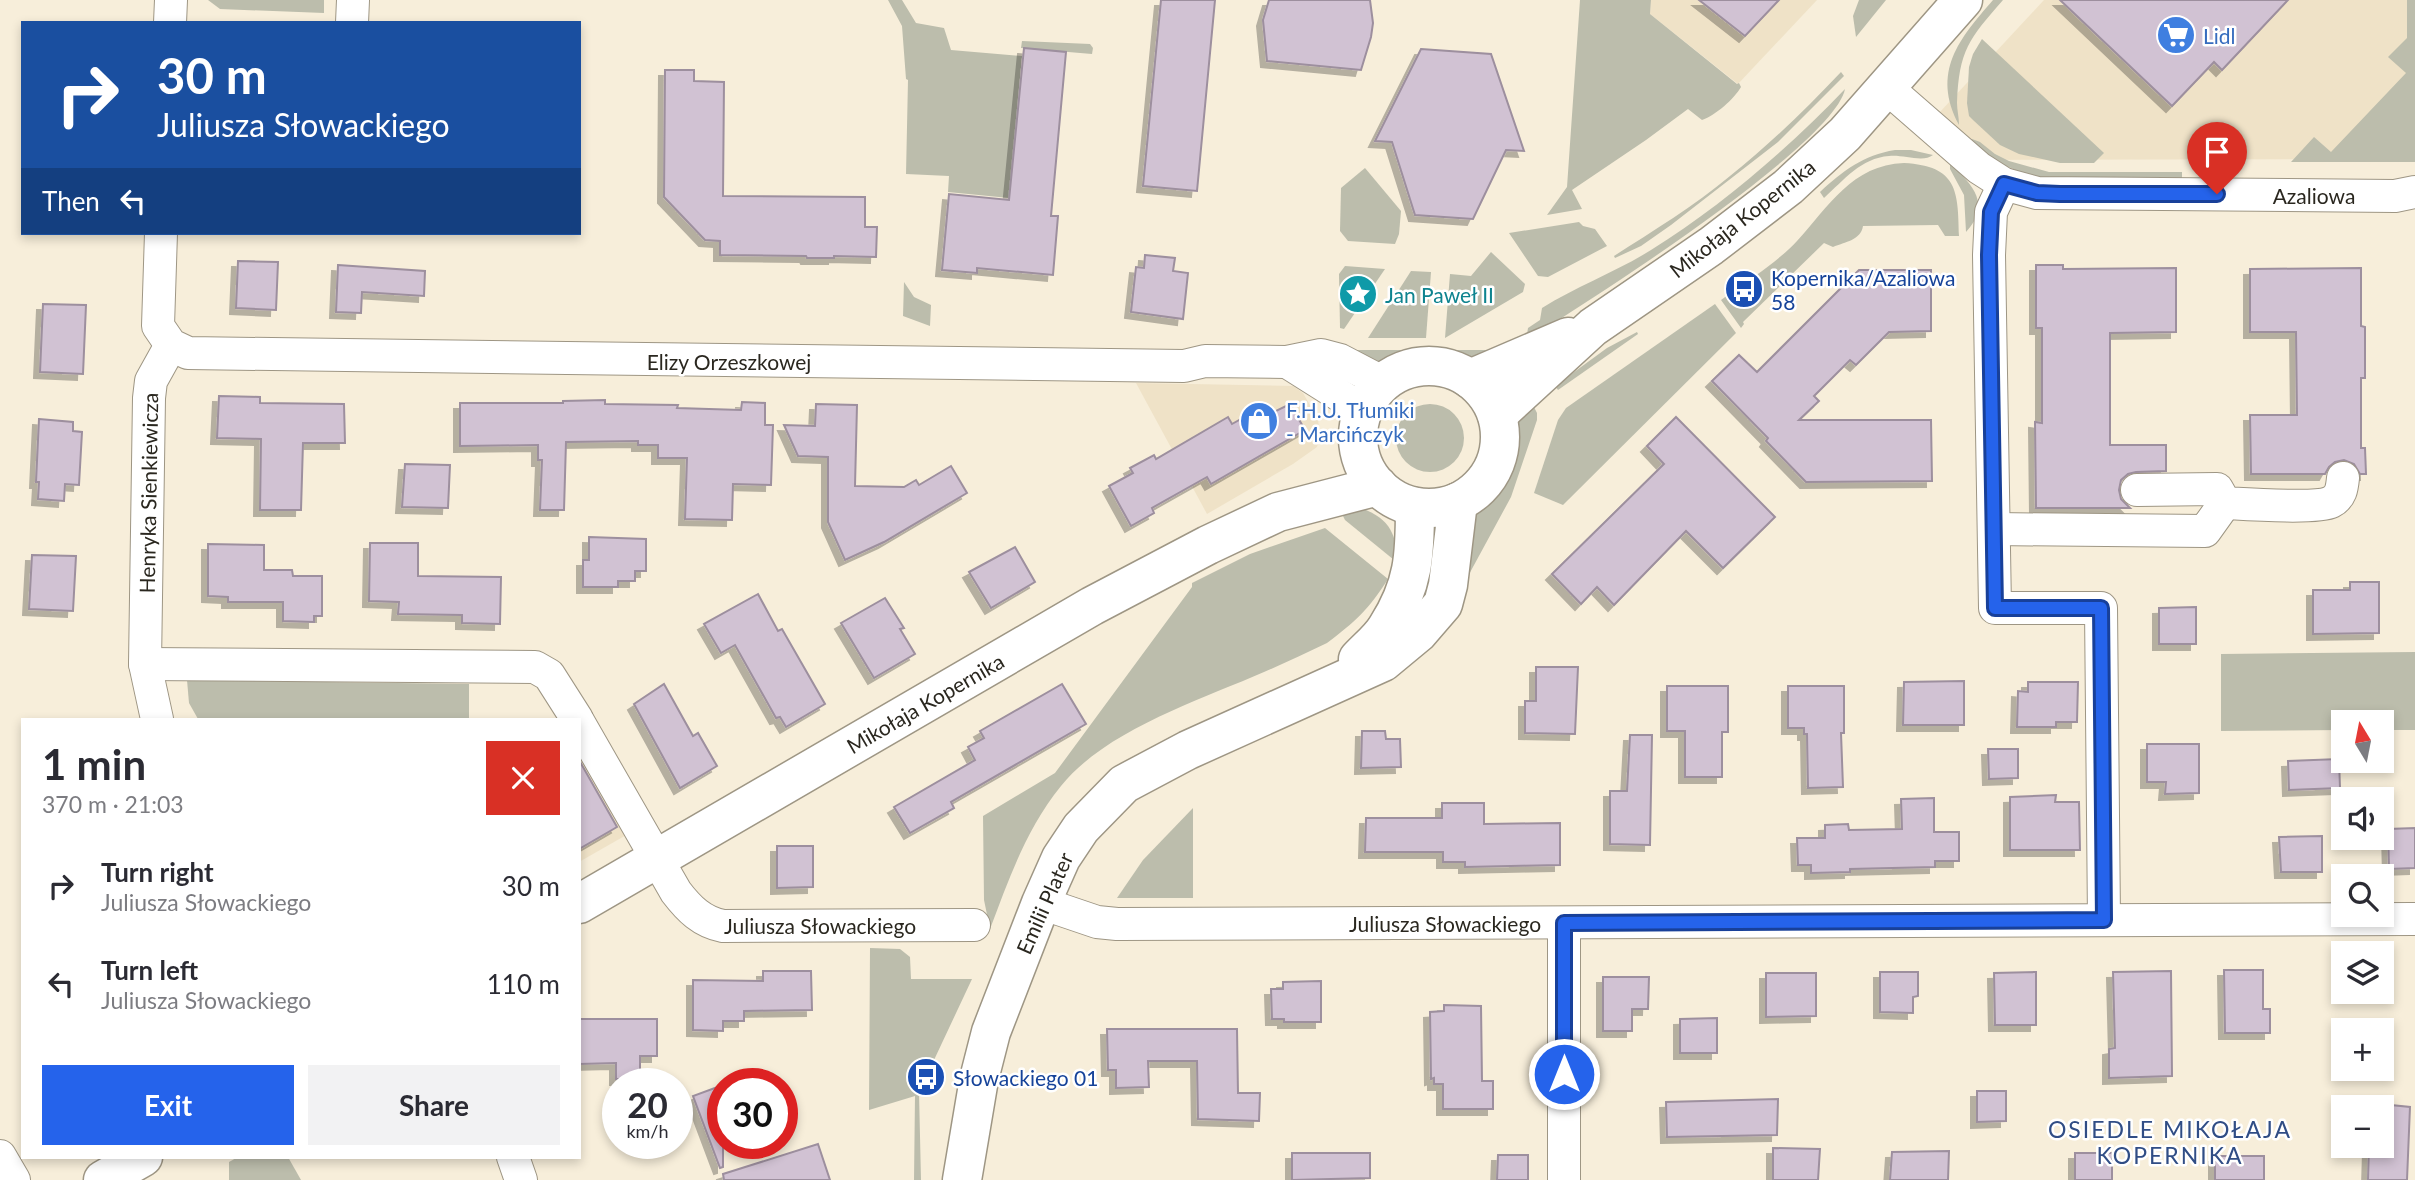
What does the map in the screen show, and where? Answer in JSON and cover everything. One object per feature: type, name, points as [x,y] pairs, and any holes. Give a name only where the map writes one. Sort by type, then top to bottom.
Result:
[{"type":"street","points":[[170,21],[171,0]]},
{"type":"street","points":[[352,21],[353,0]]},
{"type":"street","name":"Mikołaja Kopernika","points":[[1497,415],[1593,327],[1711,246],[1788,187],[1845,134],[1963,0]]},
{"type":"street","name":"Azaliowa","points":[[1886,88],[1979,168],[2004,184],[2037,193],[2395,196],[2415,192]]},
{"type":"street","points":[[2004,184],[1991,212],[1989,255],[1995,608],[2101,608],[2104,920]]},
{"type":"street","points":[[162,235],[158,326],[171,345]]},
{"type":"street","name":"Mikołaja Kopernika","points":[[1470,379],[1593,327]]},
{"type":"street","name":"Elizy Orzeszkowej","points":[[171,345],[188,354],[1184,366],[1205,361],[1287,362],[1321,355],[1340,360],[1373,396]]},
{"type":"street","name":"Henryka Sienkiewicza","points":[[157,718],[145,664],[149,398],[151,381],[171,345]]},
{"type":"street","points":[[1426,365],[1449,368],[1470,379],[1487,394],[1497,415],[1501,435],[1498,456],[1489,475],[1475,491],[1458,502],[1437,508],[1415,507],[1395,499],[1378,486],[1366,470],[1359,450],[1358,430],[1373,396],[1403,370],[1426,365]]},
{"type":"street","name":"Mikołaja Kopernika","points":[[1278,512],[1359,450]]},
{"type":"street","points":[[2225,503],[2330,503],[2342,491],[2343,478]]},
{"type":"street","name":"Mikołaja Kopernika","points":[[581,903],[1092,606],[1208,545],[1278,512],[1378,486]]},
{"type":"street","points":[[2137,490],[2217,489],[2225,503]]},
{"type":"street","name":"Emilii Plater","points":[[962,1180],[979,1079],[992,1031],[1041,903],[1061,858],[1081,828],[1124,785],[1188,750],[1383,662],[1419,633],[1443,604],[1448,586],[1458,502]]},
{"type":"street","points":[[1994,528],[2205,531],[2225,503]]},
{"type":"street","name":"Emilii Plater","points":[[1331,686],[1387,628],[1411,578],[1415,552],[1415,507]]},
{"type":"street","name":"Juliusza Słowackiego","points":[[145,664],[535,667],[549,676],[576,718]]},
{"type":"street","name":"Juliusza Słowackiego","points":[[581,726],[656,860],[687,907],[712,924],[974,925]]},
{"type":"street","name":"Juliusza Słowackiego","points":[[1041,903],[1097,922],[1117,925],[2415,919]]},
{"type":"street","points":[[1564,923],[1564,1180]]},
{"type":"street","points":[[0,1156],[14,1180]]},
{"type":"street","points":[[103,1180],[140,1159]]},
{"type":"street","points":[[514,1159],[521,1180]]},
{"type":"shaded area","points":[[1651,0],[1817,0],[1738,84],[1650,14]]},
{"type":"shaded area","name":"Lidl","points":[[2044,0],[2411,0],[2409,159],[1964,160],[1939,113]]},
{"type":"shaded area","points":[[1136,383],[1293,386],[1303,393],[1318,419],[1320,437],[1317,447],[1207,514]]},
{"type":"shaded area","points":[[583,756],[628,834],[581,861]]},
{"type":"green space","points":[[208,0],[324,0],[324,13],[220,9]]},
{"type":"green space","points":[[888,0],[902,0],[916,23],[944,28],[951,50],[1022,56],[1009,198],[948,192],[949,176],[906,174],[908,80],[902,26]]},
{"type":"green space","points":[[1580,0],[1651,0],[1650,14],[1741,87],[1729,101],[1702,120],[1688,109],[1572,190],[1582,209],[1547,215],[1567,187]]},
{"type":"green space","points":[[1859,0],[1886,0],[1856,37],[1853,16]]},
{"type":"green space","points":[[1993,0],[2003,0],[1974,36],[1963,57],[1958,85],[1959,125],[1951,106],[1948,72],[1960,43]]},
{"type":"green space","points":[[2407,0],[2415,0],[2415,162],[2291,162],[2314,137],[2331,152],[2406,73],[2388,57],[2407,38]]},
{"type":"green space","points":[[1982,39],[2104,153],[2094,163],[2060,163],[2019,154],[2000,145],[1969,116],[1969,67]]},
{"type":"green space","points":[[1022,41],[1090,44],[1093,48],[1092,54],[1021,48]]},
{"type":"green space","points":[[1841,72],[1844,76],[1778,142],[1671,225],[1641,246],[1615,258],[1614,256],[1702,198],[1745,164]]},
{"type":"green space","points":[[1845,89],[1830,114],[1799,147],[1754,184],[1649,260],[1526,340],[1528,328],[1540,320],[1542,308],[1638,258],[1702,215],[1801,133]]},
{"type":"green space","points":[[1972,139],[2009,161],[2049,172],[2182,172],[2182,179],[2043,178],[1997,162],[1970,141]]},
{"type":"green space","points":[[1895,150],[1933,155],[1924,158],[1879,158],[1861,165],[1824,198],[1820,192],[1854,165]]},
{"type":"green space","points":[[1904,163],[1935,169],[1945,176],[1951,184],[1958,206],[1959,236],[1945,236],[1938,225],[1863,226],[1856,237],[1847,242],[1833,247],[1824,243],[1743,322],[1741,328],[1721,300],[1732,292],[1739,301],[1761,285],[1755,276],[1792,246],[1831,201],[1856,179],[1886,165]]},
{"type":"green space","points":[[1950,164],[1972,188],[1978,204],[1977,213],[1966,232],[1964,195]]},
{"type":"green space","points":[[1365,168],[1401,211],[1399,234],[1395,244],[1348,241],[1340,231],[1341,188]]},
{"type":"green space","points":[[1579,222],[1595,229],[1607,246],[1548,277],[1538,276],[1509,233]]},
{"type":"green space","points":[[1491,252],[1525,284],[1523,292],[1445,338],[1450,274],[1471,276]]},
{"type":"green space","points":[[1345,266],[1385,269],[1344,329],[1340,328],[1339,274]]},
{"type":"green space","points":[[1411,271],[1431,272],[1426,338],[1368,338]]},
{"type":"green space","points":[[904,282],[914,297],[931,305],[930,326],[903,316]]},
{"type":"green space","points":[[1715,304],[1736,333],[1563,505],[1534,493],[1558,420],[1566,408]]},
{"type":"green space","points":[[1637,332],[1638,334],[1558,390],[1555,386],[1607,348]]},
{"type":"green space","points":[[1356,350],[1499,350],[1466,362],[1429,356],[1373,362]]},
{"type":"green space","points":[[1532,403],[1537,420],[1511,497],[1467,578],[1470,523],[1503,475],[1515,425]]},
{"type":"green space","points":[[1430,404],[1443,407],[1454,414],[1461,425],[1464,438],[1461,451],[1454,462],[1443,469],[1430,472],[1417,469],[1406,462],[1399,451],[1396,438],[1399,425],[1406,414],[1417,407]]},
{"type":"green space","points":[[1361,508],[1386,523],[1396,544],[1399,564],[1345,520],[1340,510]]},
{"type":"green space","points":[[1325,528],[1388,579],[1368,607],[1327,643],[1155,719],[1103,748],[1080,766],[1049,802],[1028,837],[990,929],[984,900],[983,816],[1055,773],[1192,587],[1192,583],[1250,554]]},
{"type":"green space","points":[[2415,652],[2415,730],[2394,730],[2394,710],[2331,710],[2331,730],[2221,731],[2221,654]]},
{"type":"green space","points":[[187,680],[469,684],[469,718],[197,718],[189,703]]},
{"type":"green space","points":[[1193,808],[1193,898],[1117,898],[1143,860]]},
{"type":"green space","points":[[870,948],[900,949],[910,957],[911,979],[972,979],[934,1060],[927,1059],[919,1092],[921,1180],[914,1180],[915,1096],[869,1110]]},
{"type":"green space","points":[[234,1159],[289,1159],[301,1180],[229,1180],[229,1162]]},
{"type":"building","points":[[1161,0],[1215,0],[1197,191],[1143,186]]},
{"type":"building","points":[[1269,0],[1370,0],[1373,23],[1361,70],[1267,61],[1263,20]]},
{"type":"building","points":[[1699,0],[1779,0],[1745,36]]},
{"type":"building","name":"Lidl","points":[[2060,0],[2288,0],[2222,70],[2214,62],[2172,106]]},
{"type":"building","points":[[1024,48],[1066,52],[1051,216],[1058,216],[1053,275],[977,268],[977,273],[942,270],[949,194],[1009,200]]},
{"type":"building","points":[[1421,49],[1491,54],[1524,151],[1506,150],[1473,219],[1415,215],[1392,142],[1375,141]]},
{"type":"building","points":[[665,70],[694,70],[694,81],[724,82],[723,196],[865,197],[865,227],[877,227],[876,257],[720,255],[720,241],[705,240],[664,197]]},
{"type":"building","points":[[1145,255],[1175,258],[1173,271],[1188,273],[1183,319],[1131,312],[1136,267],[1144,268]]},
{"type":"building","points":[[238,261],[278,262],[276,310],[236,308]]},
{"type":"building","points":[[338,265],[425,271],[424,296],[362,292],[361,313],[336,312]]},
{"type":"building","points":[[2036,265],[2063,265],[2063,269],[2176,268],[2176,332],[2110,333],[2110,445],[2166,445],[2166,471],[2136,472],[2121,480],[2121,499],[2130,508],[2036,508],[2035,422],[2042,423],[2042,328],[2036,328]]},
{"type":"building","points":[[2361,268],[2361,326],[2365,327],[2365,378],[2361,378],[2361,448],[2365,448],[2366,474],[2360,474],[2354,464],[2344,460],[2335,462],[2325,474],[2251,474],[2250,415],[2297,415],[2296,332],[2250,332],[2250,269]]},
{"type":"building","points":[[1859,270],[1931,270],[1931,331],[1889,332],[1856,365],[1850,360],[1814,396],[1819,401],[1799,420],[1931,420],[1932,481],[1806,482],[1766,441],[1768,438],[1712,381],[1739,355],[1757,372]]},
{"type":"building","points":[[43,304],[86,305],[83,374],[40,372]]},
{"type":"building","points":[[219,396],[260,397],[260,403],[344,404],[345,443],[303,443],[301,510],[260,510],[261,439],[217,438]]},
{"type":"building","points":[[605,400],[605,404],[678,405],[677,408],[741,410],[742,402],[765,403],[765,425],[773,425],[771,485],[733,484],[732,520],[685,519],[687,458],[658,458],[658,445],[638,445],[638,441],[566,442],[564,510],[540,510],[542,460],[538,460],[538,445],[460,446],[460,403],[563,403]]},
{"type":"building","points":[[816,404],[857,405],[855,486],[904,487],[916,480],[919,485],[951,466],[967,493],[884,542],[845,560],[828,522],[828,457],[798,456],[784,425],[815,426]]},
{"type":"building","points":[[1290,404],[1305,430],[1211,484],[1207,477],[1152,508],[1154,513],[1131,526],[1109,486],[1133,473],[1130,468],[1154,455],[1156,459],[1228,417],[1232,424],[1250,414],[1252,418],[1270,409],[1272,413]]},
{"type":"building","points":[[1676,417],[1775,517],[1723,568],[1686,531],[1614,605],[1597,587],[1581,604],[1552,574],[1664,464],[1647,446]]},
{"type":"building","points":[[39,419],[73,422],[73,431],[82,432],[79,485],[65,484],[64,501],[38,499],[39,482],[36,482]]},
{"type":"building","points":[[405,464],[450,465],[448,508],[402,507]]},
{"type":"building","points":[[589,537],[646,539],[646,571],[635,571],[635,581],[618,581],[618,587],[583,587],[583,560],[589,560]]},
{"type":"building","points":[[370,543],[418,543],[418,576],[501,577],[500,624],[462,623],[462,615],[398,614],[399,602],[369,601]]},
{"type":"building","points":[[208,544],[264,545],[264,570],[292,570],[293,576],[322,576],[322,616],[314,616],[314,622],[283,621],[283,602],[228,602],[228,597],[208,596]]},
{"type":"building","points":[[1015,547],[1035,582],[991,608],[969,572]]},
{"type":"building","points":[[32,555],[76,556],[73,611],[29,609]]},
{"type":"building","points":[[2350,582],[2379,582],[2379,633],[2313,634],[2313,590],[2350,590]]},
{"type":"building","points":[[758,594],[778,631],[782,629],[825,704],[786,727],[780,717],[776,718],[735,645],[721,653],[704,624]]},
{"type":"building","points":[[885,598],[904,628],[900,629],[915,654],[874,678],[841,623]]},
{"type":"building","points":[[2196,607],[2196,644],[2159,644],[2159,608]]},
{"type":"building","points":[[1536,667],[1578,667],[1575,734],[1525,733],[1525,701],[1536,701]]},
{"type":"building","points":[[1964,681],[1964,725],[1903,725],[1904,682]]},
{"type":"building","points":[[2028,682],[2078,682],[2077,722],[2056,722],[2056,727],[2017,727],[2018,691],[2028,692]]},
{"type":"building","points":[[664,684],[693,736],[698,733],[717,766],[680,788],[634,704]]},
{"type":"building","points":[[1062,684],[1086,724],[951,802],[954,808],[910,833],[894,807],[975,760],[968,747],[984,738],[980,731]]},
{"type":"building","points":[[1667,686],[1728,686],[1728,732],[1722,732],[1722,777],[1685,777],[1685,731],[1667,731]]},
{"type":"building","points":[[1788,686],[1844,686],[1844,733],[1841,733],[1843,787],[1808,788],[1807,734],[1804,734],[1804,728],[1788,728]]},
{"type":"building","points":[[1362,731],[1385,731],[1386,739],[1400,739],[1401,767],[1361,768]]},
{"type":"building","points":[[1630,735],[1652,735],[1650,845],[1610,844],[1610,791],[1627,791]]},
{"type":"building","points":[[2147,744],[2199,744],[2199,793],[2165,794],[2166,782],[2147,782]]},
{"type":"building","points":[[1988,749],[2018,749],[2018,778],[1989,779]]},
{"type":"building","points":[[2331,759],[2331,774],[2340,774],[2340,787],[2289,790],[2288,761]]},
{"type":"building","points":[[581,764],[617,827],[581,848]]},
{"type":"building","points":[[2056,795],[2055,802],[2079,802],[2080,850],[2010,850],[2010,797]]},
{"type":"building","points":[[1934,798],[1934,832],[1959,832],[1959,861],[1935,861],[1935,867],[1850,869],[1850,872],[1811,873],[1811,865],[1798,865],[1797,838],[1825,838],[1825,825],[1848,824],[1849,830],[1902,829],[1901,799]]},
{"type":"building","points":[[1442,803],[1484,803],[1484,824],[1560,823],[1560,865],[1465,867],[1465,862],[1443,862],[1443,852],[1365,852],[1366,818],[1442,818]]},
{"type":"building","points":[[2415,828],[2415,868],[2394,869],[2394,864],[2389,864],[2389,850],[2394,850],[2394,829]]},
{"type":"building","points":[[2322,836],[2322,872],[2281,872],[2279,837]]},
{"type":"building","points":[[777,846],[813,846],[813,887],[777,888]]},
{"type":"building","points":[[2224,970],[2263,970],[2263,1009],[2270,1009],[2270,1033],[2225,1033]]},
{"type":"building","points":[[763,971],[811,971],[812,1010],[744,1011],[744,1021],[723,1021],[723,1031],[693,1030],[693,980],[763,981]]},
{"type":"building","points":[[2171,971],[2172,1076],[2109,1078],[2109,1049],[2115,1048],[2113,972]]},
{"type":"building","points":[[1880,972],[1918,972],[1918,996],[1913,997],[1913,1013],[1880,1012]]},
{"type":"building","points":[[2036,972],[2036,1025],[1995,1025],[1994,973]]},
{"type":"building","points":[[1766,973],[1816,973],[1816,1016],[1766,1017]]},
{"type":"building","points":[[1603,977],[1649,977],[1648,1009],[1632,1009],[1632,1031],[1603,1031]]},
{"type":"building","points":[[1321,981],[1321,1022],[1284,1022],[1284,1019],[1272,1019],[1271,989],[1283,989],[1283,982]]},
{"type":"building","points":[[1444,1005],[1481,1006],[1482,1081],[1493,1081],[1493,1109],[1443,1109],[1443,1084],[1434,1084],[1434,1078],[1431,1079],[1430,1012],[1444,1011]]},
{"type":"building","points":[[1717,1018],[1717,1053],[1680,1053],[1680,1019]]},
{"type":"building","points":[[581,1019],[657,1019],[657,1056],[640,1056],[640,1068],[616,1068],[616,1063],[581,1064]]},
{"type":"building","points":[[1107,1029],[1237,1029],[1238,1093],[1260,1093],[1259,1121],[1198,1119],[1197,1061],[1148,1061],[1149,1087],[1116,1088],[1116,1070],[1108,1070]]},
{"type":"building","points":[[707,1091],[707,1133],[693,1096]]},
{"type":"building","points":[[1977,1091],[2006,1091],[2006,1121],[1977,1122]]},
{"type":"building","points":[[1778,1099],[1777,1135],[1667,1137],[1666,1102]]},
{"type":"building","points":[[2394,1105],[2410,1107],[2407,1180],[2368,1180],[2369,1158],[2394,1158]]},
{"type":"building","points":[[818,1144],[830,1180],[724,1180],[723,1174],[770,1159],[798,1159],[798,1150]]},
{"type":"building","points":[[1773,1148],[1820,1149],[1818,1180],[1773,1180]]},
{"type":"building","points":[[1949,1151],[1948,1180],[1890,1180],[1892,1152]]},
{"type":"building","points":[[1292,1153],[1370,1153],[1370,1178],[1292,1180]]},
{"type":"building","points":[[2075,1153],[2112,1153],[2112,1180],[2075,1180]]},
{"type":"building","points":[[1498,1155],[1528,1155],[1528,1180],[1497,1180]]},
{"type":"building","points":[[2215,1156],[2264,1156],[2264,1180],[2215,1180]]},
{"type":"building","points":[[717,1159],[723,1159],[723,1167],[720,1168]]},
{"type":"place","name":"Lidl","points":[[2176,35]]},
{"type":"place","name":"Kopernika/Azaliowa 58","points":[[1744,289]]},
{"type":"place","name":"Jan Paweł II","points":[[1358,294]]},
{"type":"place","name":"F.H.U. Tłumiki - Marcińczyk","points":[[1259,421]]},
{"type":"place","name":"Słowackiego 01","points":[[926,1077]]},
{"type":"district","name":"OSIEDLE MIKOŁAJA KOPERNIKA","points":[[2170,1142]]},
{"type":"route","points":[[1564,1074],[1564,923],[2104,920],[2101,608],[1995,608],[1989,255],[1991,212],[2004,184],[2037,193],[2217,194]]}]
